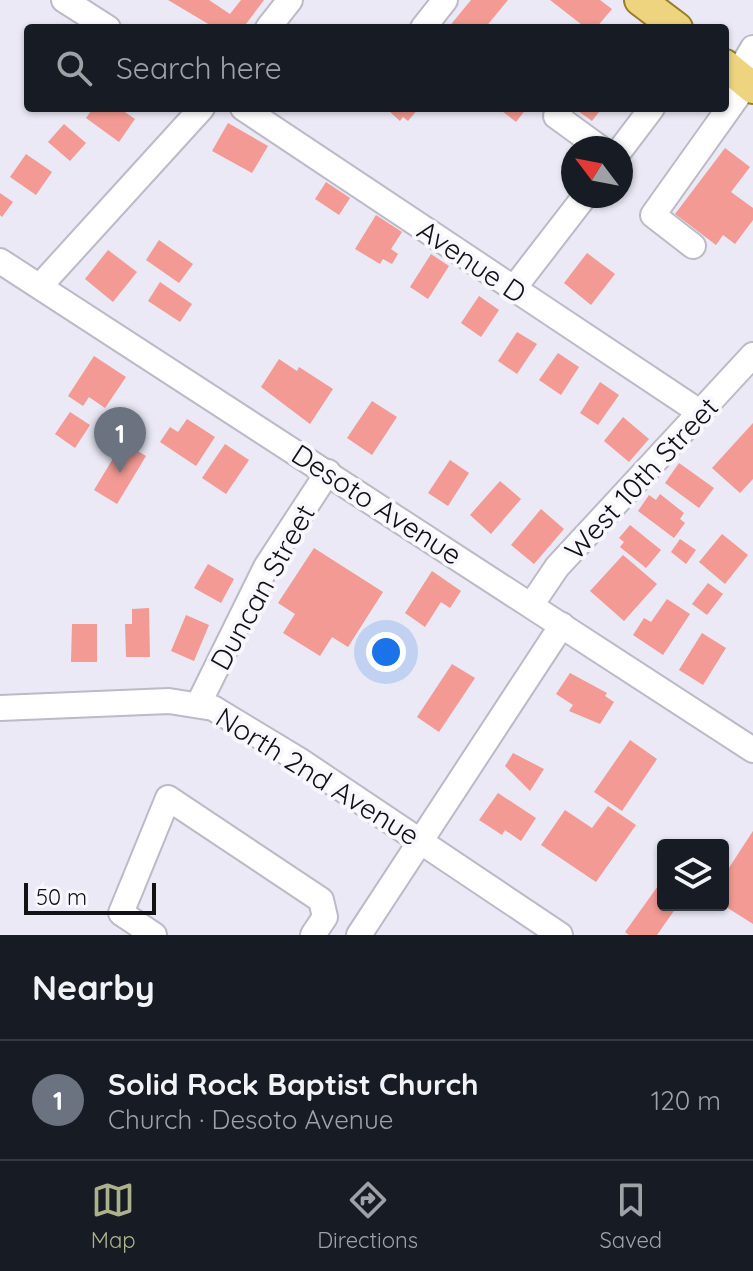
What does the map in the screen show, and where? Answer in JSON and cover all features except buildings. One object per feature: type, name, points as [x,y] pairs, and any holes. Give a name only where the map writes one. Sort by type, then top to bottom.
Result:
[{"type":"main road","points":[[640,0],[672,24]]},
{"type":"street","points":[[64,0],[102,24]]},
{"type":"street","points":[[271,24],[290,0]]},
{"type":"street","points":[[426,24],[445,0]]},
{"type":"street","points":[[729,95],[753,48]]},
{"type":"street","points":[[40,286],[198,112]]},
{"type":"street","name":"Avenue D","points":[[249,112],[701,413]]},
{"type":"street","points":[[558,112],[556,116],[584,136]]},
{"type":"street","points":[[631,136],[649,112]]},
{"type":"street","points":[[693,246],[653,215],[718,112]]},
{"type":"street","points":[[514,288],[576,208]]},
{"type":"street","name":"Desoto Avenue","points":[[0,261],[753,750]]},
{"type":"street","name":"West 10th Street","points":[[532,604],[557,567],[753,355]]},
{"type":"street","name":"Duncan Street","points":[[199,703],[266,567],[328,472]]},
{"type":"street","points":[[359,935],[562,625]]},
{"type":"street","name":"North 2nd Avenue","points":[[0,708],[169,701],[199,703],[256,731],[560,935]]},
{"type":"street","points":[[154,935],[121,913],[168,798],[321,900],[325,917],[313,935]]},
{"type":"place","name":"Solid Rock Baptist Church","points":[[120,473]]}]
